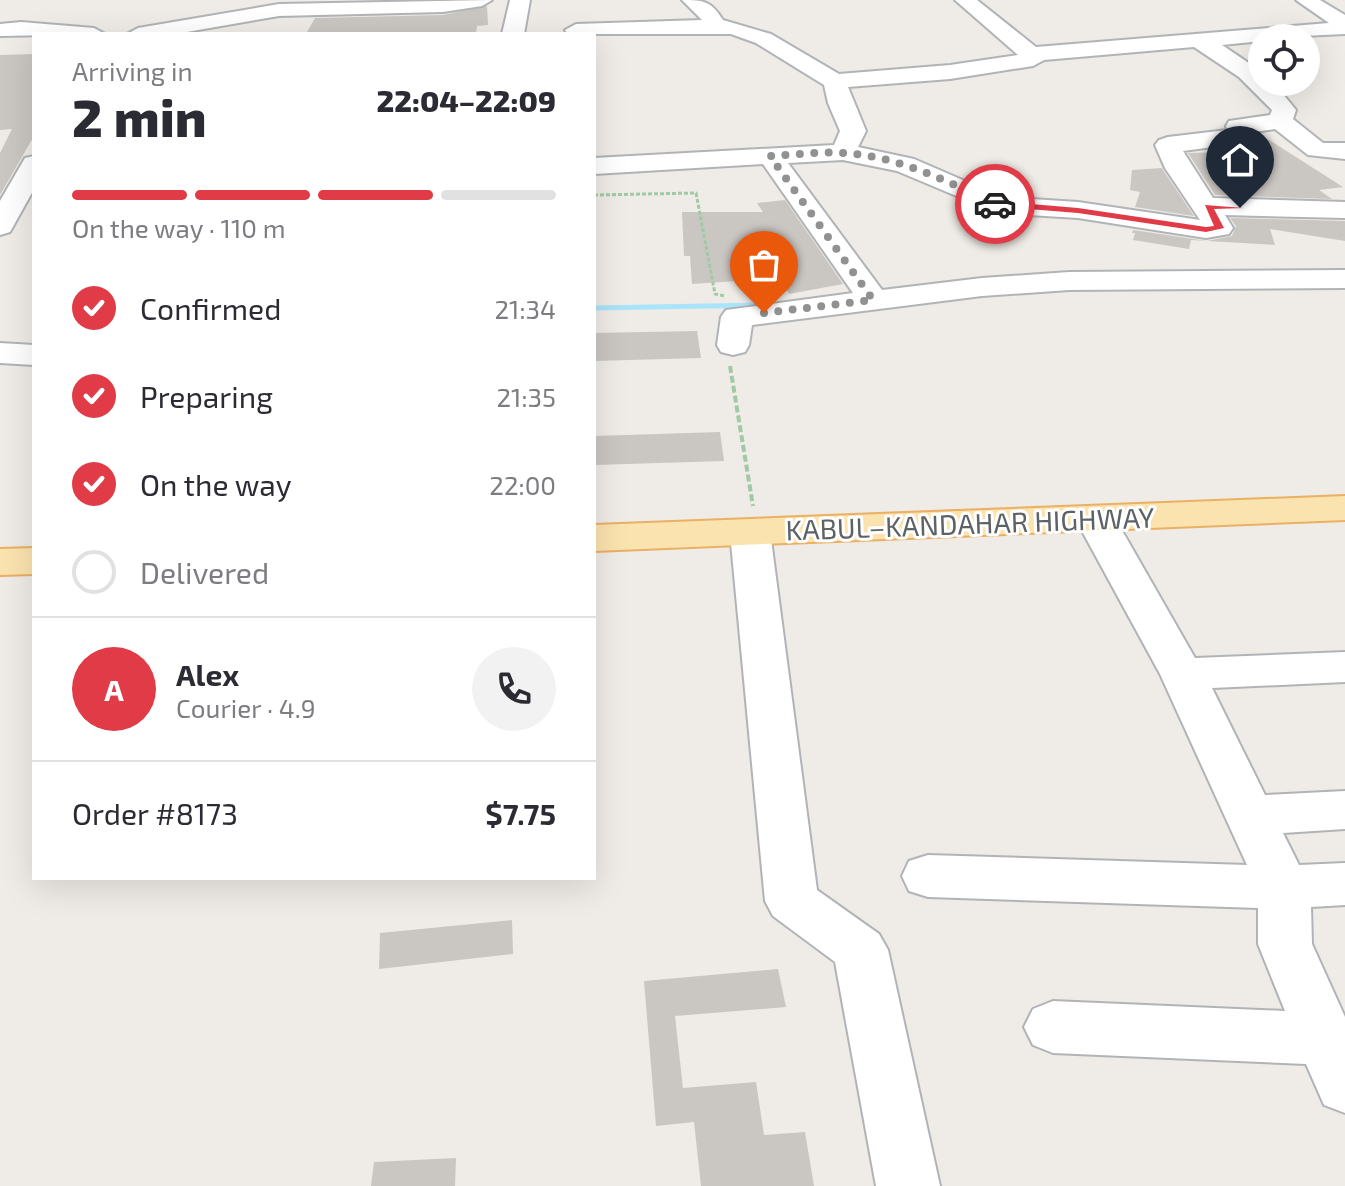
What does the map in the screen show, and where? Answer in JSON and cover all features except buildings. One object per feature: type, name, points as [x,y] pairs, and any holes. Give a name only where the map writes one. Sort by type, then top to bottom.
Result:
[{"type":"main road","name":"KABUL–KANDAHAR HIGHWAY","points":[[596,538],[1345,508]]},
{"type":"main road","points":[[0,562],[32,561]]},
{"type":"street","points":[[159,32],[230,16],[314,16],[482,0]]},
{"type":"street","points":[[513,32],[520,0]]},
{"type":"street","points":[[692,0],[706,9],[716,26]]},
{"type":"street","points":[[576,30],[665,38],[716,26],[737,26],[770,40],[783,52],[835,81],[950,72],[1033,59],[1031,54],[965,0]]},
{"type":"street","points":[[1306,0],[1345,26]]},
{"type":"street","points":[[383,32],[390,7]]},
{"type":"street","points":[[1031,54],[1201,42],[1345,26]]},
{"type":"street","points":[[0,30],[21,28],[70,32]]},
{"type":"street","points":[[1201,42],[1225,54],[1275,94],[1284,110],[1280,121]]},
{"type":"street","points":[[835,81],[840,103],[853,131],[843,152]]},
{"type":"street","points":[[596,166],[843,152],[905,165],[997,205],[1078,210],[1195,229],[1219,228],[1208,206],[1174,165],[1168,145],[1243,135],[1238,126],[1280,121],[1312,148],[1345,151]]},
{"type":"street","points":[[770,156],[870,296]]},
{"type":"street","points":[[0,228],[32,168]]},
{"type":"street","points":[[1208,206],[1345,210]]},
{"type":"street","points":[[0,228],[32,224]]},
{"type":"street","points":[[733,345],[737,317],[870,296],[1069,281],[1345,279]]},
{"type":"street","points":[[0,353],[32,355]]},
{"type":"street","points":[[1096,520],[1182,674],[1284,887],[1285,944],[1335,1062]]},
{"type":"street","points":[[750,532],[792,901],[860,950],[908,1186]]},
{"type":"street","points":[[1182,674],[1345,667]]},
{"type":"street","points":[[1252,815],[1345,810]]},
{"type":"street","points":[[928,876],[1284,887],[1345,884]]},
{"type":"street","points":[[1053,1027],[1335,1062]]},
{"type":"path","points":[[596,195],[696,193],[715,294],[726,296]]},
{"type":"path","points":[[733,345],[729,364],[754,498],[750,532]]},
{"type":"waterway","points":[[596,308],[769,305]]},
{"type":"way so far","points":[[764,313],[873,300],[770,156],[843,152],[871,157],[905,165],[995,204]]},
{"type":"route","points":[[995,204],[1078,210],[1195,229],[1219,228],[1208,206],[1240,208]]}]
